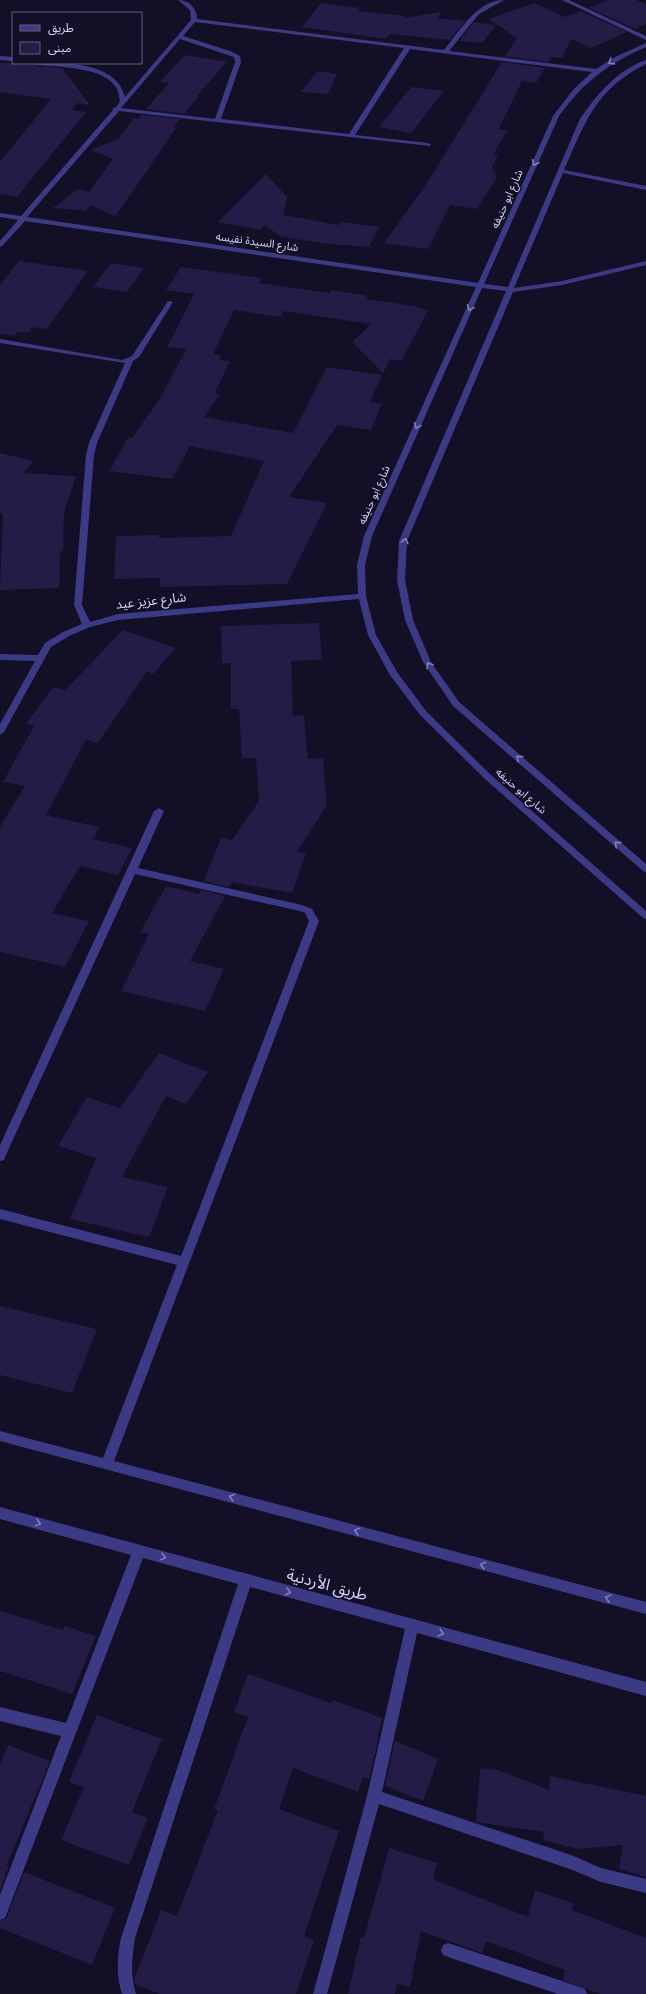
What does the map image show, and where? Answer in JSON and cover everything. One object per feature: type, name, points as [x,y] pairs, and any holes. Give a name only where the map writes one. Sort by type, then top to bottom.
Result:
[{"type":"street","points":[[0,245],[21,218],[194,20],[195,13],[191,7],[181,0]]},
{"type":"street","points":[[445,52],[477,13],[501,0]]},
{"type":"street","points":[[565,0],[646,38]]},
{"type":"street","points":[[194,20],[596,71]]},
{"type":"street","points":[[179,37],[237,56],[238,62],[218,121]]},
{"type":"street","name":"شارع ابو حنيفه","points":[[646,45],[618,57],[596,71],[572,92],[556,116],[368,536],[361,565],[362,596],[372,634],[393,674],[423,713],[488,777],[646,916]]},
{"type":"street","points":[[351,136],[408,47]]},
{"type":"street","points":[[0,58],[12,59]]},
{"type":"street","name":"شارع ابو حنيفه","points":[[646,62],[614,82],[595,100],[582,121],[403,541],[401,580],[409,620],[427,662],[456,704],[646,870]]},
{"type":"street","points":[[45,64],[102,72],[115,80],[122,90],[123,101]]},
{"type":"street","points":[[116,109],[428,145]]},
{"type":"street","points":[[561,171],[646,188]]},
{"type":"street","name":"شارع السيدة نفيسه","points":[[0,215],[510,290],[533,289],[646,263]]},
{"type":"street","points":[[0,341],[122,362],[135,357],[170,302]]},
{"type":"street","points":[[87,624],[78,605],[90,455],[93,443],[130,360]]},
{"type":"street","name":"شارع عزيز عيد","points":[[0,732],[48,645],[87,624],[118,617],[362,596]]},
{"type":"street","points":[[0,657],[40,658]]},
{"type":"street","points":[[0,1157],[159,811]]},
{"type":"street","points":[[107,1464],[314,921],[309,911],[302,908],[132,870]]},
{"type":"street","points":[[0,1214],[184,1262]]},
{"type":"street","points":[[0,1436],[646,1608]]},
{"type":"street","name":"طريق الأردنية","points":[[0,1513],[646,1689]]},
{"type":"street","points":[[0,1913],[140,1551]]},
{"type":"street","points":[[129,1994],[124,1981],[124,1967],[128,1938],[246,1580]]},
{"type":"street","points":[[320,1994],[374,1796],[412,1625]]},
{"type":"street","points":[[0,1714],[70,1732]]},
{"type":"street","points":[[374,1796],[571,1862],[601,1875],[646,1886]]},
{"type":"street","points":[[448,1950],[580,1994]]},
{"type":"building","points":[[608,0],[636,0],[646,4],[646,24],[635,29],[589,8]]},
{"type":"building","points":[[321,3],[360,8],[358,11],[406,16],[404,18],[441,12],[438,18],[465,21],[450,40],[390,34],[385,39],[302,27]]},
{"type":"building","points":[[534,3],[565,17],[581,11],[627,32],[591,48],[571,39],[562,58],[552,57],[548,62],[505,56],[517,38],[489,19]]},
{"type":"building","points":[[474,22],[496,25],[482,43],[459,41]]},
{"type":"building","points":[[185,55],[227,62],[196,97],[198,97],[184,114],[146,109],[169,83],[160,82]]},
{"type":"building","points":[[502,62],[545,68],[536,83],[522,81],[499,129],[507,131],[493,155],[498,155],[492,167],[497,177],[477,209],[450,205],[428,249],[384,243],[425,186]]},
{"type":"building","points":[[0,63],[35,64],[38,66],[62,68],[90,105],[77,103],[72,110],[86,112],[17,197],[0,194],[0,162],[51,99],[0,92]]},
{"type":"building","points":[[317,71],[337,74],[328,94],[301,92]]},
{"type":"building","points":[[411,87],[444,91],[411,133],[379,127]]},
{"type":"building","points":[[142,115],[180,119],[173,127],[176,128],[120,210],[114,216],[91,205],[85,212],[79,210],[53,208],[78,189],[89,192],[113,159],[91,150],[118,139],[134,118],[138,119]]},
{"type":"building","points":[[266,174],[287,197],[283,215],[339,225],[341,222],[379,227],[369,247],[345,246],[281,237],[265,225],[261,230],[218,222]]},
{"type":"building","points":[[19,261],[88,271],[47,329],[31,327],[30,332],[18,332],[15,336],[0,334],[0,285]]},
{"type":"building","points":[[111,263],[144,268],[127,292],[93,287]]},
{"type":"building","points":[[181,267],[262,278],[259,283],[329,293],[331,290],[368,296],[366,299],[415,306],[428,311],[401,361],[390,359],[383,373],[352,342],[371,324],[284,311],[280,317],[234,310],[213,354],[221,355],[219,360],[230,361],[215,393],[220,394],[204,417],[293,433],[327,367],[382,375],[370,402],[382,404],[371,430],[337,425],[289,497],[327,503],[287,584],[160,587],[160,578],[114,579],[116,536],[159,535],[159,538],[231,536],[264,461],[190,446],[172,479],[109,471],[128,438],[132,438],[161,397],[186,349],[167,347],[194,294],[166,290]]},
{"type":"building","points":[[0,453],[34,461],[23,473],[76,476],[64,512],[63,551],[60,551],[59,588],[0,590],[3,513],[0,513]]},
{"type":"building","points":[[319,623],[322,660],[291,661],[293,716],[304,715],[308,759],[323,758],[327,805],[297,852],[306,853],[292,893],[232,882],[229,887],[204,881],[221,838],[232,840],[259,801],[256,758],[242,758],[239,709],[231,709],[231,663],[222,663],[221,626]]},
{"type":"building","points":[[123,630],[176,648],[153,674],[147,671],[98,743],[86,740],[46,815],[99,827],[93,839],[132,848],[118,875],[80,866],[52,913],[89,921],[65,967],[0,952],[0,827],[25,786],[3,782],[34,726],[26,724],[53,687],[65,690]]},
{"type":"building","points":[[166,886],[199,894],[201,890],[225,896],[190,961],[224,969],[205,1011],[121,991],[149,934],[140,932]]},
{"type":"building","points":[[159,1053],[208,1072],[186,1104],[166,1096],[122,1177],[168,1187],[149,1237],[70,1219],[96,1158],[58,1146],[87,1097],[120,1108]]},
{"type":"building","points":[[0,1306],[97,1329],[72,1393],[0,1375]]},
{"type":"building","points":[[0,1611],[63,1630],[65,1626],[96,1636],[72,1694],[0,1671]]},
{"type":"building","points":[[248,1674],[331,1703],[332,1700],[383,1718],[378,1734],[369,1779],[363,1777],[358,1792],[293,1768],[279,1809],[339,1831],[304,1936],[314,1940],[296,1994],[159,1994],[135,1984],[134,1980],[161,1910],[177,1916],[218,1810],[214,1809],[248,1717],[234,1712]]},
{"type":"building","points":[[97,1715],[162,1739],[132,1812],[148,1818],[129,1865],[61,1840],[84,1787],[69,1782]]},
{"type":"building","points":[[395,1741],[438,1759],[423,1801],[385,1786]]},
{"type":"building","points":[[8,1745],[50,1761],[7,1865],[9,1866],[0,1891],[0,1764]]},
{"type":"building","points":[[480,1768],[498,1770],[549,1790],[550,1776],[646,1796],[646,1877],[619,1869],[623,1845],[577,1849],[543,1840],[544,1832],[476,1822]]},
{"type":"building","points":[[389,1848],[437,1863],[433,1879],[528,1917],[535,1890],[574,1904],[572,1910],[646,1938],[646,1994],[600,1994],[563,1980],[565,1970],[486,1941],[482,1953],[421,1931],[410,1987],[397,1984],[395,1994],[348,1994],[361,1937],[364,1938]]},
{"type":"building","points":[[24,1872],[115,1908],[92,1965],[0,1928],[0,1921],[6,1919]]}]
